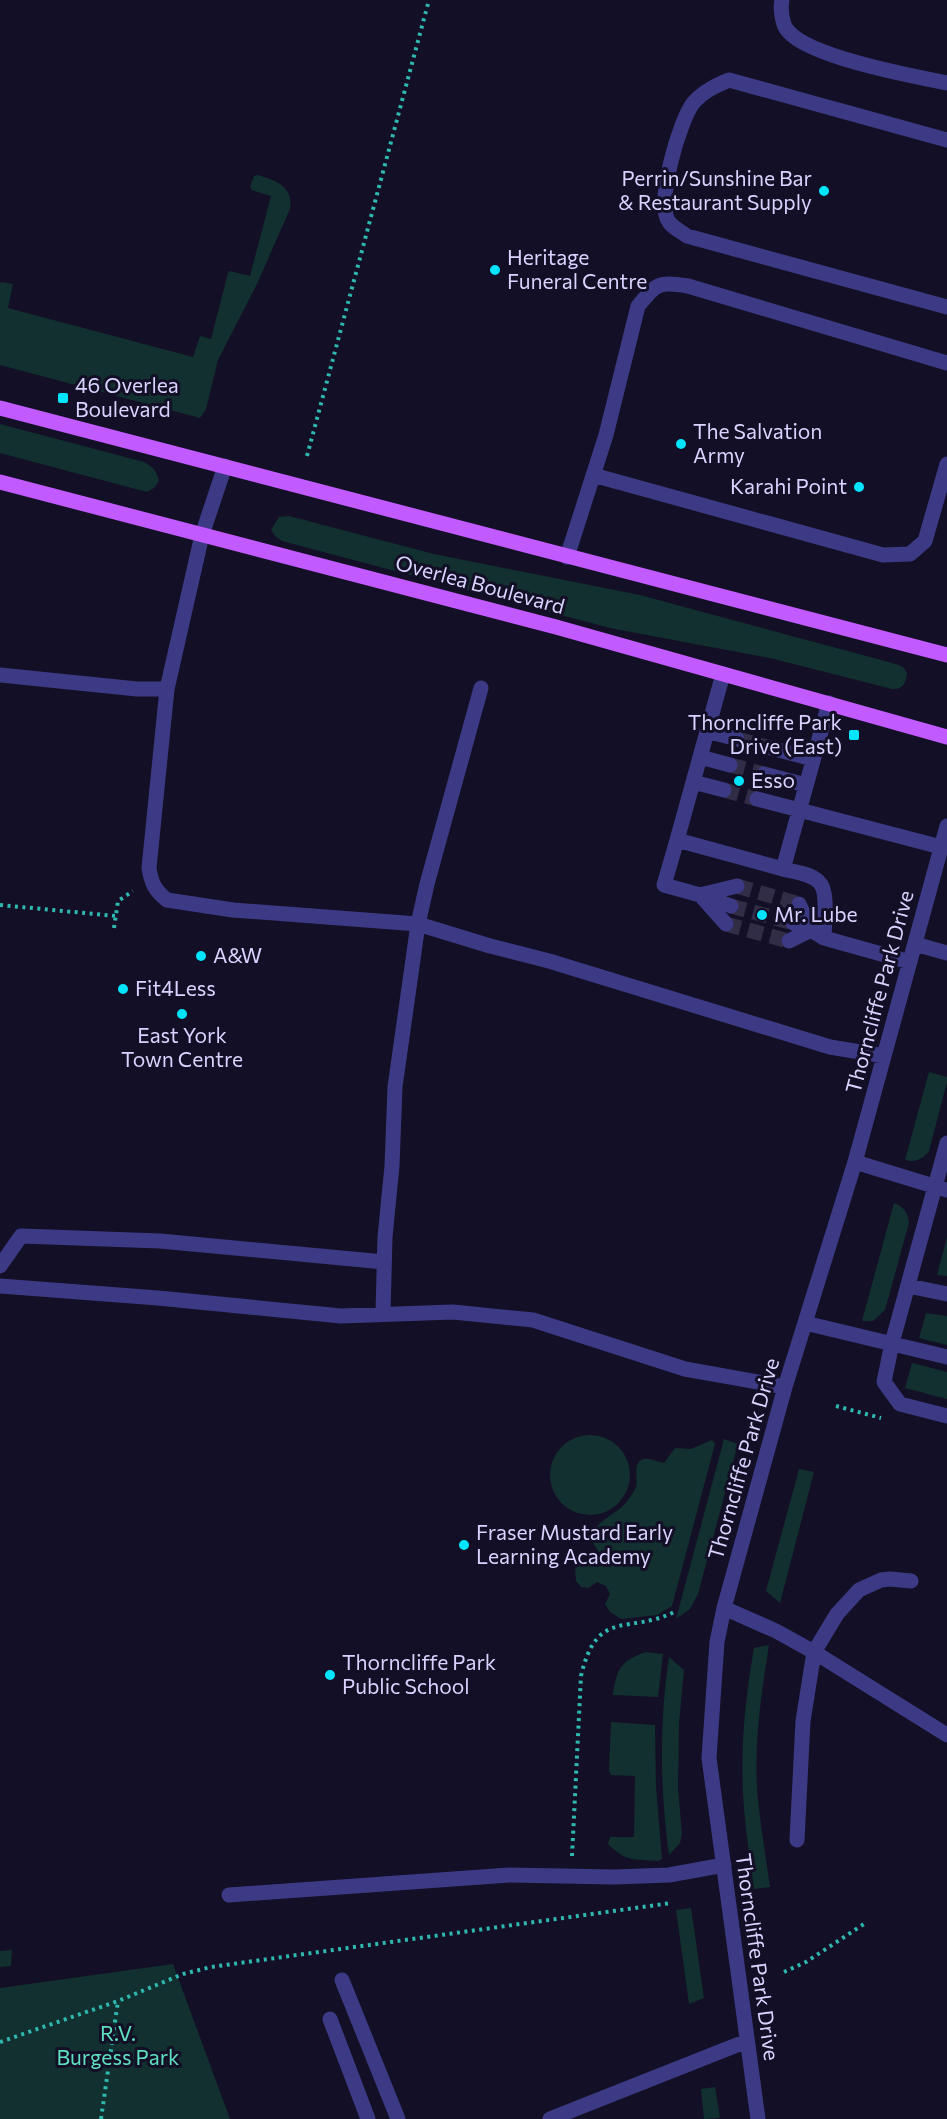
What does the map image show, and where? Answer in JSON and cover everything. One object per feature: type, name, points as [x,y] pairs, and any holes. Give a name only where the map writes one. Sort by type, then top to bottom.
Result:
[{"type":"main road","points":[[0,408],[947,655]]},
{"type":"main road","name":"Overlea Boulevard","points":[[0,482],[556,627],[947,737]]},
{"type":"street","points":[[782,0],[780,7],[786,30],[807,47],[890,71],[947,83]]},
{"type":"street","points":[[947,140],[729,80],[710,88],[692,104],[668,169],[663,205],[668,222],[687,236],[947,307]]},
{"type":"street","points":[[567,557],[606,435],[638,306],[652,290],[664,283],[688,286],[947,363]]},
{"type":"street","points":[[593,475],[883,555],[910,554],[925,541],[947,464]]},
{"type":"street","points":[[225,466],[202,535],[167,689],[149,868],[150,878],[158,893],[166,900],[233,910],[418,924],[549,961],[830,1047],[884,1056]]},
{"type":"street","points":[[723,674],[664,885],[731,906]]},
{"type":"street","points":[[0,675],[137,689],[167,689]]},
{"type":"street","points":[[383,1313],[395,1087],[418,924],[481,688]]},
{"type":"street","points":[[783,868],[829,703]]},
{"type":"street","points":[[707,731],[737,739]]},
{"type":"street","points":[[771,748],[813,759]]},
{"type":"street","points":[[700,757],[730,765]]},
{"type":"street","points":[[764,774],[806,785]]},
{"type":"street","points":[[693,782],[723,790]]},
{"type":"street","points":[[757,799],[941,847]]},
{"type":"street","name":"Thorncliffe Park Drive","points":[[758,2119],[709,1758],[717,1642],[724,1608],[785,1387],[855,1162],[947,826]]},
{"type":"street","points":[[677,840],[807,875],[820,882],[825,895],[817,934]]},
{"type":"street","points":[[700,895],[737,886]]},
{"type":"street","points":[[700,895],[726,924]]},
{"type":"street","points":[[799,904],[817,934]]},
{"type":"street","points":[[793,923],[817,934],[910,962]]},
{"type":"street","points":[[789,941],[817,934]]},
{"type":"street","points":[[915,944],[947,953]]},
{"type":"street","points":[[947,1143],[941,1189],[908,1286],[884,1382],[900,1404],[947,1416]]},
{"type":"street","points":[[855,1162],[941,1189]]},
{"type":"street","points":[[0,1266],[21,1236],[160,1241],[384,1262]]},
{"type":"street","points":[[0,1286],[158,1298],[340,1316],[453,1312],[533,1320],[685,1369],[785,1387]]},
{"type":"street","points":[[908,1286],[947,1294]]},
{"type":"street","points":[[805,1323],[947,1357]]},
{"type":"street","points":[[797,1840],[803,1721],[814,1652],[837,1614],[859,1590],[881,1580],[911,1581]]},
{"type":"street","points":[[724,1608],[776,1631],[814,1652],[947,1735]]},
{"type":"street","points":[[229,1895],[509,1875],[614,1878],[669,1875],[724,1865]]},
{"type":"street","points":[[342,1980],[398,2119]]},
{"type":"street","points":[[330,2019],[368,2119]]},
{"type":"street","points":[[550,2119],[747,2041]]},
{"type":"path","points":[[307,456],[429,0]]},
{"type":"path","points":[[114,928],[118,901],[150,878]]},
{"type":"path","points":[[0,905],[116,916]]},
{"type":"path","points":[[571,1876],[581,1676],[585,1657],[592,1644],[604,1632],[618,1625],[661,1618],[674,1612]]},
{"type":"path","points":[[784,1972],[806,1962],[864,1924]]},
{"type":"path","points":[[101,2119],[118,2001]]},
{"type":"green space","points":[[254,176],[270,179],[286,189],[290,209],[257,284],[218,360],[206,409],[200,418],[0,365],[0,283],[2,282],[13,284],[8,308],[193,357],[200,336],[211,339],[228,273],[230,271],[250,276],[271,196],[252,190],[250,187]]},
{"type":"green space","points":[[0,424],[144,462],[154,470],[159,481],[147,492],[0,453]]},
{"type":"green space","points":[[289,516],[434,554],[640,595],[896,664],[903,667],[907,673],[906,680],[901,687],[892,689],[770,658],[610,628],[282,541],[271,530],[279,517]]},
{"type":"green space","points":[[929,1072],[947,1077],[947,1082],[929,1151],[918,1160],[905,1160]]},
{"type":"green space","points":[[894,1203],[905,1210],[909,1223],[885,1310],[873,1321],[862,1321]]},
{"type":"green space","points":[[947,1237],[947,1276],[937,1275]]},
{"type":"green space","points":[[926,1313],[947,1316],[947,1345],[919,1338]]},
{"type":"green space","points":[[912,1363],[947,1372],[947,1399],[905,1388]]},
{"type":"green space","points":[[590,1435],[605,1438],[618,1447],[627,1460],[630,1475],[627,1490],[618,1503],[605,1512],[590,1515],[575,1512],[562,1503],[553,1490],[550,1475],[553,1460],[562,1447],[575,1438]]},
{"type":"green space","points":[[724,1439],[738,1444],[698,1594],[690,1609],[676,1619]]},
{"type":"green space","points":[[712,1440],[715,1444],[672,1606],[657,1615],[621,1619],[610,1612],[605,1604],[610,1594],[606,1586],[597,1582],[588,1588],[581,1587],[576,1581],[575,1569],[580,1565],[595,1562],[601,1555],[591,1540],[596,1527],[624,1505],[630,1497],[636,1487],[636,1469],[641,1460],[649,1459],[664,1463],[675,1448],[691,1449]]},
{"type":"green space","points":[[799,1469],[814,1472],[780,1603],[766,1591]]},
{"type":"green space","points":[[769,1645],[756,1761],[758,1800],[770,1887],[754,1889],[743,1798],[744,1733],[754,1648]]},
{"type":"green space","points":[[646,1652],[663,1654],[658,1697],[613,1695],[618,1672],[631,1658]]},
{"type":"green space","points":[[669,1657],[684,1670],[679,1723],[678,1788],[682,1834],[680,1843],[669,1855],[664,1806],[662,1731]]},
{"type":"green space","points":[[611,1722],[655,1725],[656,1787],[662,1859],[658,1861],[625,1857],[608,1844],[610,1837],[634,1837],[635,1776],[611,1775],[609,1770]]},
{"type":"green space","points":[[691,1908],[704,1998],[689,2004],[676,1910]]},
{"type":"green space","points":[[12,1950],[11,1966],[0,1967],[0,1951]]},
{"type":"green space","name":"R.V. Burgess Park","points":[[173,1964],[230,2119],[0,2119],[0,1988]]},
{"type":"green space","points":[[715,2087],[720,2118],[704,2119],[701,2089]]},
{"type":"tunnel","points":[[737,739],[771,748]]},
{"type":"tunnel","points":[[730,765],[764,774]]},
{"type":"tunnel","points":[[724,790],[757,799]]},
{"type":"tunnel","points":[[737,886],[799,904]]},
{"type":"tunnel","points":[[731,906],[793,923]]},
{"type":"tunnel","points":[[726,924],[789,941]]},
{"type":"place","name":"Perrin/Sunshine Bar & Restaurant Supply","points":[[824,191]]},
{"type":"place","name":"Heritage Funeral Centre","points":[[495,270]]},
{"type":"place","name":"46 Overlea Boulevard","points":[[63,398]]},
{"type":"place","name":"The Salvation Army","points":[[681,444]]},
{"type":"place","name":"Karahi Point","points":[[859,487]]},
{"type":"place","name":"Thorncliffe Park Drive (East)","points":[[854,735]]},
{"type":"place","name":"Esso","points":[[739,781]]},
{"type":"place","name":"Mr. Lube","points":[[762,915]]},
{"type":"place","name":"A&W","points":[[201,956]]},
{"type":"place","name":"Fit4Less","points":[[123,989]]},
{"type":"place","name":"East York Town Centre","points":[[182,1014]]},
{"type":"place","name":"Fraser Mustard Early Learning Academy","points":[[464,1545]]},
{"type":"place","name":"Thorncliffe Park Public School","points":[[330,1675]]}]
